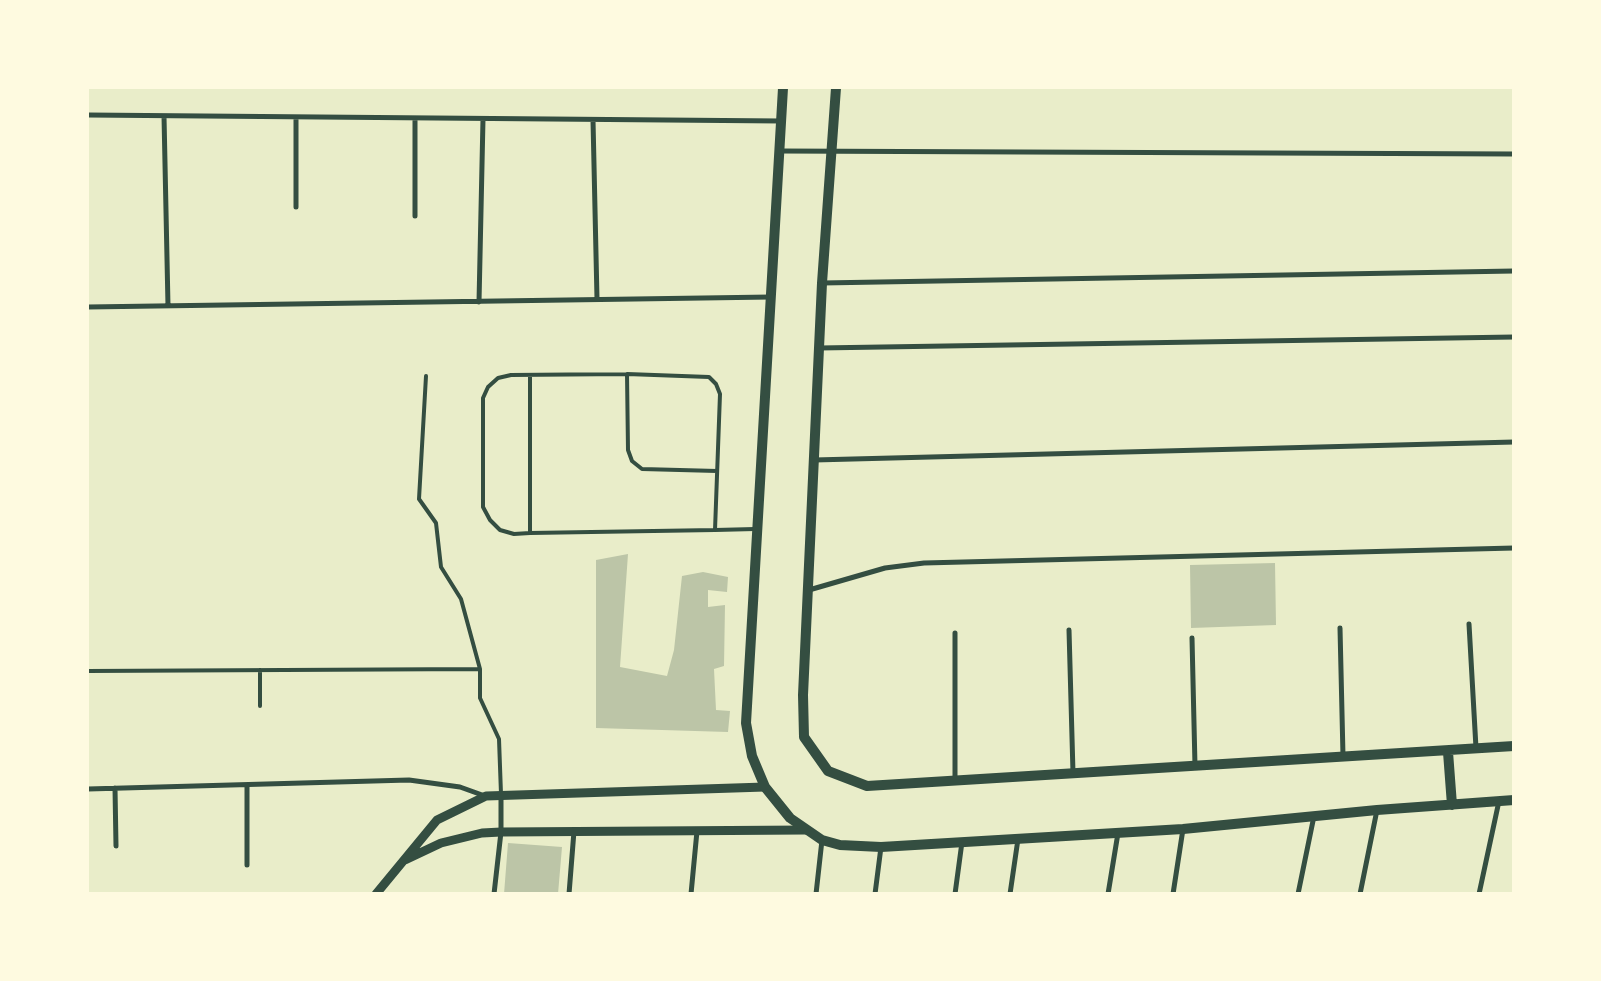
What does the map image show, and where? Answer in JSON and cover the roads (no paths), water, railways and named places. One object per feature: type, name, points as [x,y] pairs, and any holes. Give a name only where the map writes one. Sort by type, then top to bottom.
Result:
[{"type":"main road","points":[[783,88],[746,723],[752,756],[765,786],[790,818],[822,840],[840,845],[881,847],[1183,829],[1377,810],[1514,800]]},
{"type":"main road","points":[[836,88],[822,283],[803,695],[804,736],[828,771],[866,786],[1343,756],[1448,752],[1514,746]]},
{"type":"main road","points":[[1448,752],[1452,805]]},
{"type":"street","points":[[88,115],[781,121]]},
{"type":"street","points":[[164,116],[168,306]]},
{"type":"street","points":[[296,117],[296,207]]},
{"type":"street","points":[[415,118],[415,216]]},
{"type":"street","points":[[478,302],[483,119]]},
{"type":"street","points":[[593,120],[597,300]]},
{"type":"street","points":[[779,150],[1514,154]]},
{"type":"street","points":[[822,283],[1514,272]]},
{"type":"street","points":[[88,307],[771,297]]},
{"type":"street","points":[[819,348],[1514,337]]},
{"type":"street","points":[[814,460],[1514,442]]},
{"type":"street","points":[[808,590],[885,568],[924,562],[1514,548]]},
{"type":"street","points":[[1468,624],[1476,749]]},
{"type":"street","points":[[1340,628],[1343,756]]},
{"type":"street","points":[[1069,630],[1073,773]]},
{"type":"street","points":[[955,633],[956,781]]},
{"type":"street","points":[[1192,638],[1195,766]]},
{"type":"street","points":[[88,789],[408,780],[460,787],[486,796]]},
{"type":"street","points":[[246,865],[247,785]]},
{"type":"street","points":[[376,894],[437,820],[486,796],[765,786]]},
{"type":"street","points":[[115,788],[116,846]]},
{"type":"street","points":[[494,894],[501,832],[501,794]]},
{"type":"street","points":[[1479,894],[1499,801]]},
{"type":"street","points":[[1360,894],[1377,810]]},
{"type":"street","points":[[1298,894],[1314,816]]},
{"type":"street","points":[[1173,894],[1183,829]]},
{"type":"street","points":[[691,894],[697,830]]},
{"type":"street","points":[[402,861],[441,843],[482,833],[806,830]]},
{"type":"street","points":[[569,894],[574,832]]},
{"type":"street","points":[[1108,894],[1118,833]]},
{"type":"street","points":[[1010,894],[1018,839]]},
{"type":"street","points":[[816,894],[822,840]]},
{"type":"street","points":[[955,894],[962,842]]},
{"type":"street","points":[[874,894],[881,847]]},
{"type":"lane","points":[[715,530],[720,394],[716,384],[709,377],[699,375],[627,374],[530,375],[498,378],[488,386],[483,398],[483,508],[490,520],[500,530],[514,534],[530,533],[715,530],[758,529]]},
{"type":"lane","points":[[627,374],[628,450],[632,461],[642,469],[717,471]]},
{"type":"lane","points":[[530,375],[530,533]]},
{"type":"lane","points":[[426,376],[419,499],[436,523],[441,567],[461,599],[480,669],[480,698],[498,738],[501,794]]},
{"type":"lane","points":[[88,671],[480,669]]},
{"type":"lane","points":[[260,670],[260,706]]}]
